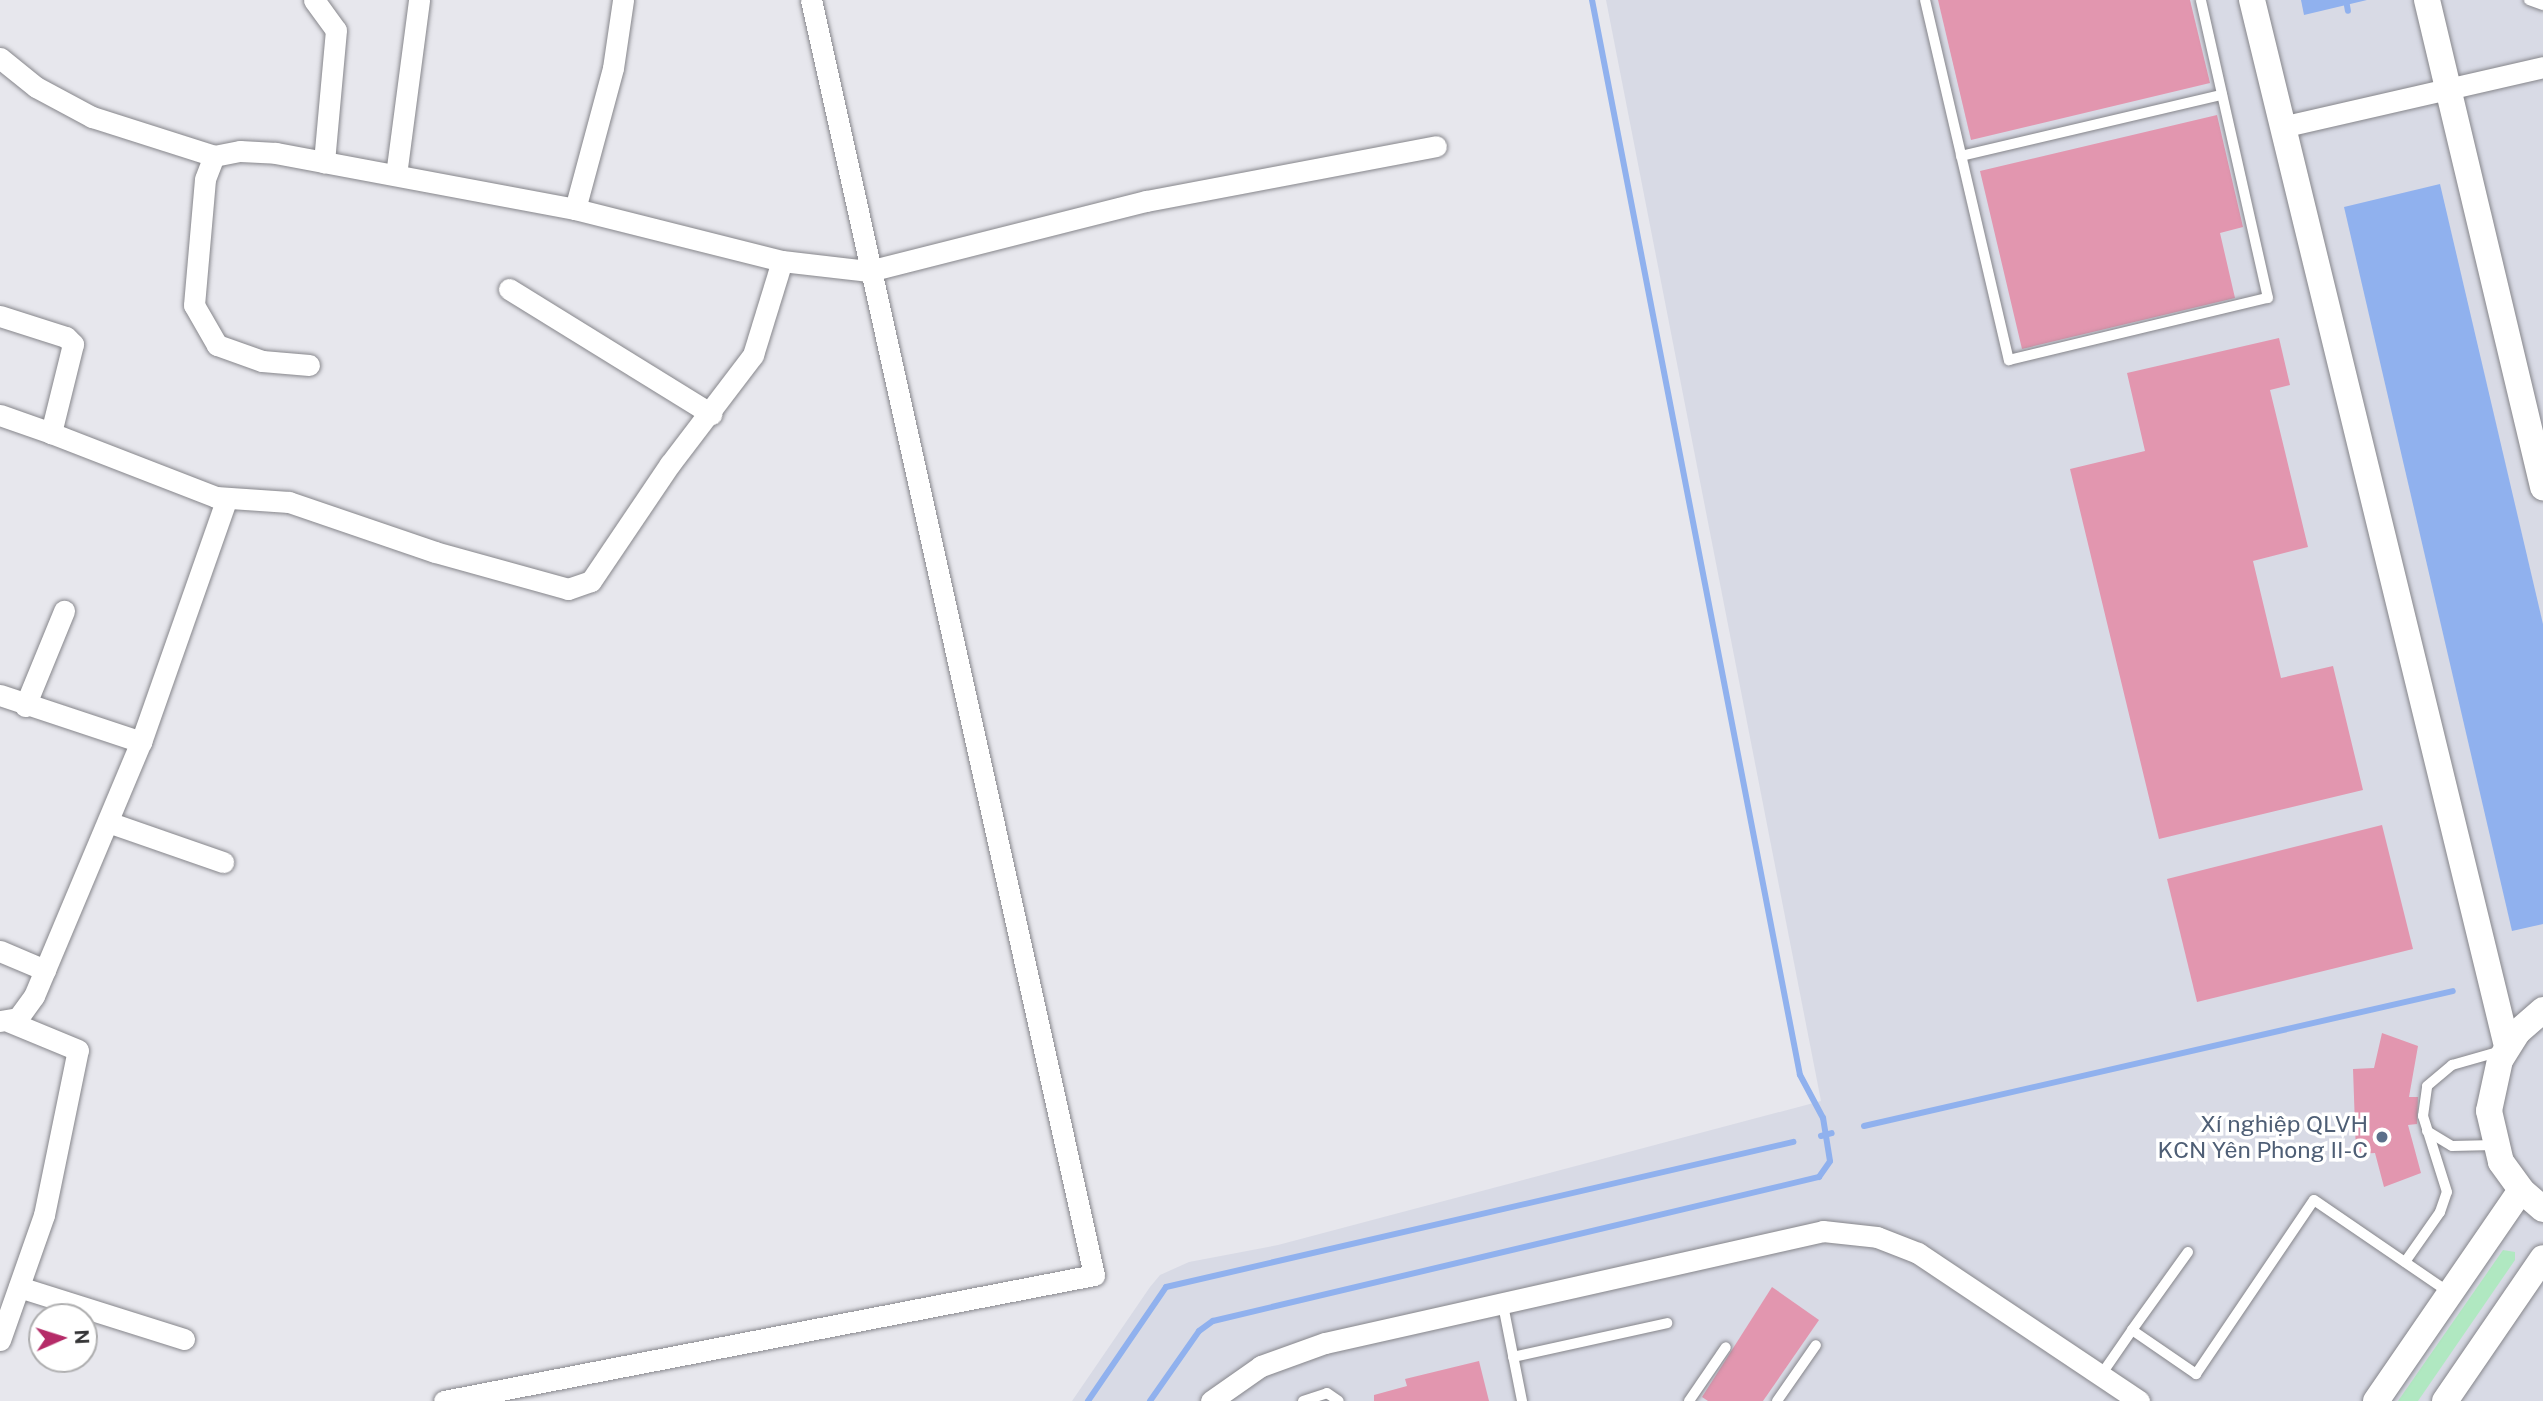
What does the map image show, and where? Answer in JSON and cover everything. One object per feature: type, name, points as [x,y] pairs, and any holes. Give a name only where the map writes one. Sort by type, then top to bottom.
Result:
[{"type":"street","points":[[314,0],[336,30],[324,162]]},
{"type":"street","points":[[396,175],[419,0]]},
{"type":"street","points":[[575,209],[613,68],[623,0]]},
{"type":"street","points":[[444,1401],[1094,1275],[882,266],[811,0]]},
{"type":"street","points":[[2252,0],[2506,1048]]},
{"type":"street","points":[[2427,0],[2543,487]]},
{"type":"street","points":[[0,58],[36,87],[92,117],[214,156],[254,151],[396,175],[575,209],[782,261],[882,266],[1146,201],[1436,146]]},
{"type":"street","points":[[2282,127],[2543,67]]},
{"type":"street","points":[[214,156],[205,179],[194,305],[217,345],[262,361],[309,365]]},
{"type":"street","points":[[0,415],[226,500],[289,502],[551,588],[579,588],[591,581],[753,355],[782,261]]},
{"type":"street","points":[[509,289],[711,414]]},
{"type":"street","points":[[0,316],[66,337],[74,344],[51,433]]},
{"type":"street","points":[[5,1021],[25,1009],[45,970],[108,822],[180,643],[226,500]]},
{"type":"street","points":[[26,706],[64,611]]},
{"type":"street","points":[[0,695],[26,706],[141,742]]},
{"type":"street","points":[[108,822],[223,862]]},
{"type":"street","points":[[0,951],[45,970]]},
{"type":"street","points":[[2543,1010],[2506,1048],[2490,1094],[2495,1145],[2521,1191],[2543,1209]]},
{"type":"street","points":[[0,1340],[51,1190],[78,1050],[5,1021]]},
{"type":"street","points":[[2376,1401],[2521,1191]]},
{"type":"street","points":[[1211,1401],[1282,1356],[1783,1237],[1823,1231],[1859,1233],[1918,1253],[2139,1401]]},
{"type":"street","points":[[2445,1401],[2543,1258]]},
{"type":"street","points":[[19,1287],[184,1339]]},
{"type":"lane","points":[[1925,0],[2009,360],[2267,298],[2201,0]]},
{"type":"lane","points":[[2529,0],[2543,5]]},
{"type":"lane","points":[[1961,156],[2222,95]]},
{"type":"lane","points":[[2405,1262],[2445,1202],[2445,1180],[2426,1128],[2423,1097],[2432,1080],[2462,1061],[2506,1048]]},
{"type":"lane","points":[[2426,1128],[2431,1137],[2452,1146],[2495,1145]]},
{"type":"lane","points":[[2132,1330],[2196,1374],[2314,1200],[2450,1293]]},
{"type":"lane","points":[[2101,1375],[2188,1252]]},
{"type":"lane","points":[[1503,1305],[1522,1401]]},
{"type":"lane","points":[[1513,1357],[1667,1322]]},
{"type":"lane","points":[[1777,1401],[1816,1345]]},
{"type":"lane","points":[[1689,1401],[1726,1347]]},
{"type":"lane","points":[[1303,1401],[1327,1393],[1339,1401]]},
{"type":"shaded area","points":[[1606,0],[2543,0],[2543,1401],[1072,1401],[1160,1275],[1189,1262],[1278,1245],[1821,1101]]},
{"type":"green space","points":[[2503,1250],[2515,1252],[2515,1260],[2418,1401],[2398,1401]]},
{"type":"water","points":[[2301,0],[2367,0],[2304,15]]},
{"type":"water","points":[[2440,184],[2543,624],[2543,924],[2512,931],[2344,207]]},
{"type":"building","points":[[1938,0],[2190,0],[2210,83],[1971,140]]},
{"type":"building","points":[[2217,115],[2243,227],[2220,233],[2235,298],[2022,349],[1980,171]]},
{"type":"building","points":[[2279,338],[2290,385],[2270,390],[2308,547],[2253,561],[2281,678],[2333,666],[2363,790],[2159,839],[2070,469],[2145,451],[2127,373]]},
{"type":"building","points":[[2382,825],[2413,949],[2197,1002],[2167,879]]},
{"type":"building","points":[[2382,1033],[2418,1046],[2409,1097],[2418,1097],[2417,1124],[2408,1125],[2421,1173],[2384,1187],[2375,1153],[2356,1154],[2353,1069],[2374,1068]]},
{"type":"building","points":[[1772,1287],[1819,1320],[1763,1401],[1708,1401],[1702,1397]]},
{"type":"building","points":[[1479,1361],[1489,1401],[1374,1401],[1374,1395],[1407,1386],[1405,1379]]},
{"type":"waterway","points":[[1150,1401],[1199,1331],[1213,1321],[1819,1177],[1830,1161],[1823,1118],[1800,1075],[1592,0]]},
{"type":"waterway","points":[[2346,0],[2348,11]]},
{"type":"waterway","points":[[1864,1126],[2453,991]]},
{"type":"waterway","points":[[1821,1136],[1832,1133]]},
{"type":"waterway","points":[[1088,1401],[1166,1287],[1793,1142]]},
{"type":"place","name":"Xí nghiệp QLVH KCN Yên Phong II-C","points":[[2382,1137]]}]
